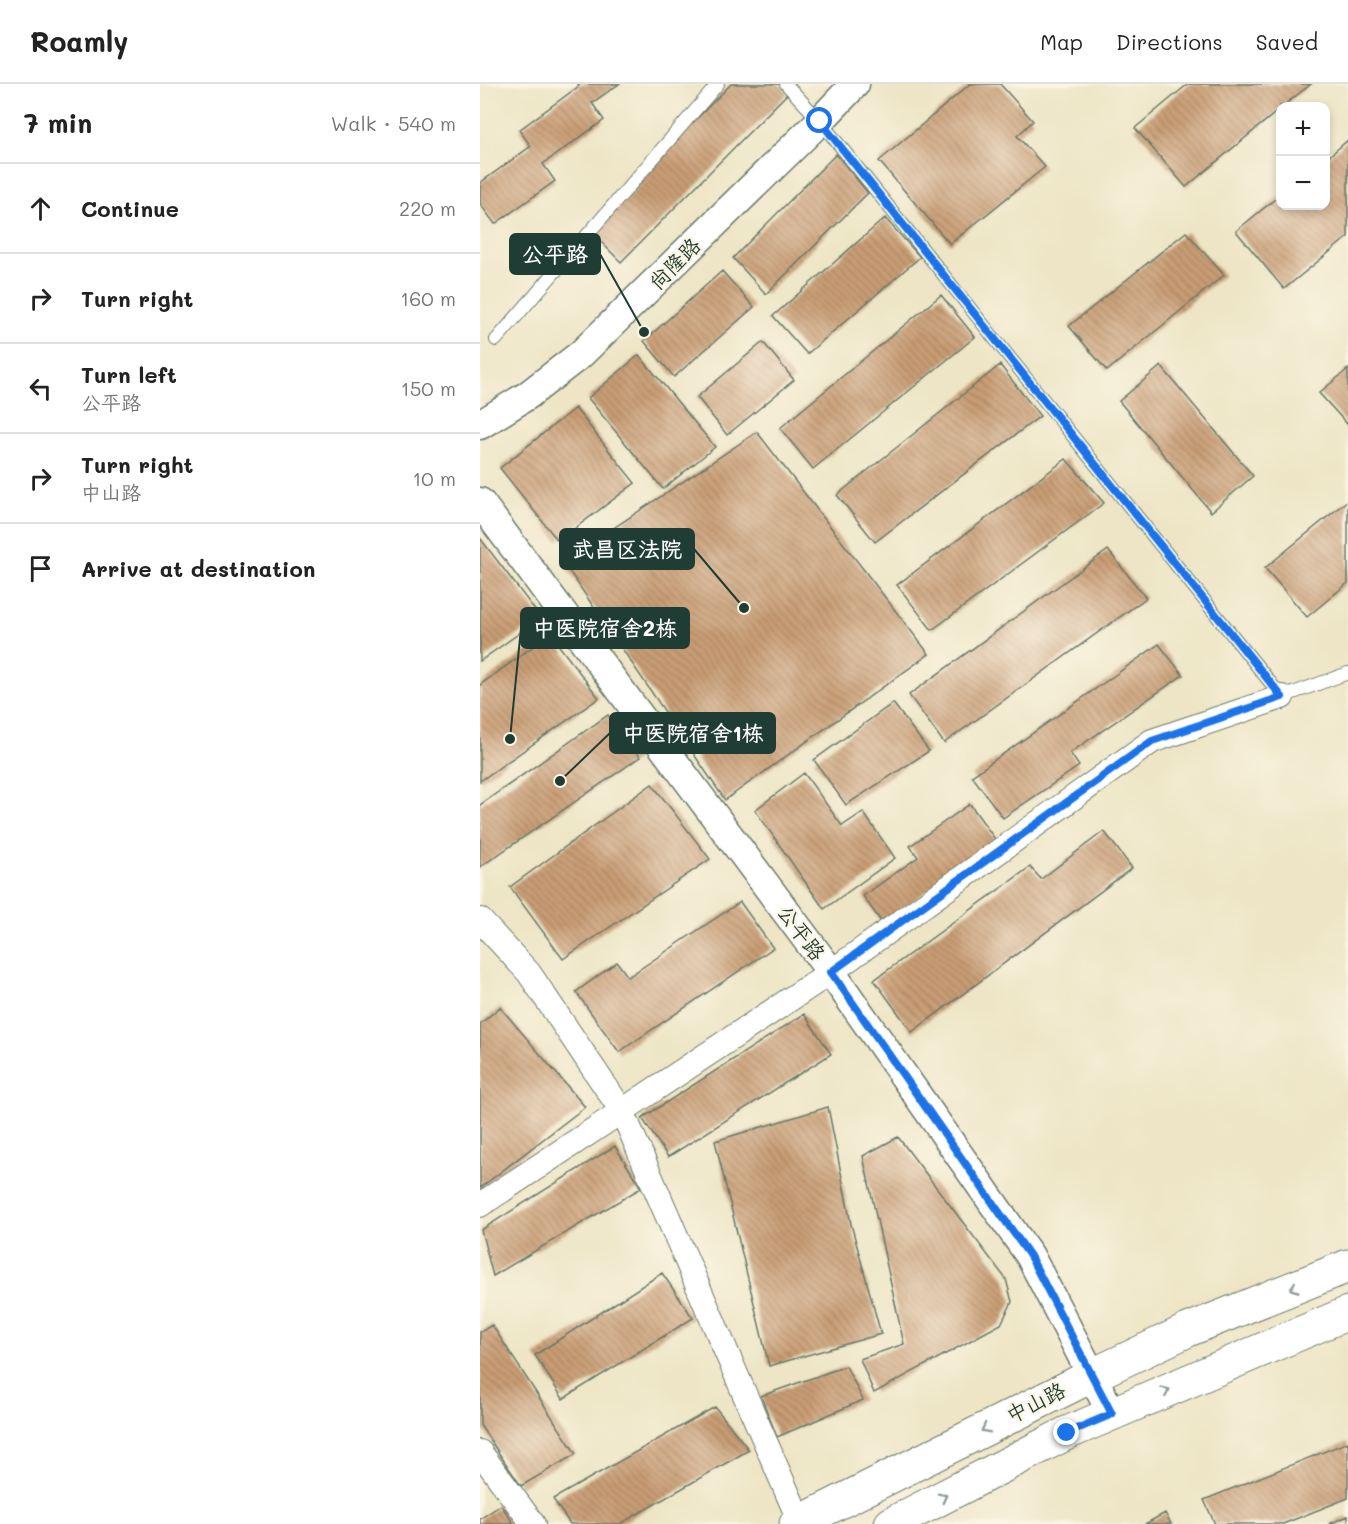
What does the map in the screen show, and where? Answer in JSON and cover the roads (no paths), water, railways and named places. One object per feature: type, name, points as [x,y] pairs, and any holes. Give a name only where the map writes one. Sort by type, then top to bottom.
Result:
[{"type":"main road","name":"中山路","points":[[798,1523],[1093,1375],[1188,1330],[1348,1266]]},
{"type":"main road","name":"中山路","points":[[891,1524],[1067,1433],[1348,1312]]},
{"type":"street","name":"尚隆路","points":[[480,425],[528,395],[581,354],[855,84]]},
{"type":"street","name":"公平路","points":[[480,502],[831,972],[1030,1256],[1112,1414]]},
{"type":"street","points":[[480,1205],[831,972],[1152,741],[1282,697]]},
{"type":"street","points":[[480,920],[529,973],[622,1111],[798,1523]]},
{"type":"street","points":[[480,1452],[533,1524]]},
{"type":"lane","points":[[496,340],[718,84]]},
{"type":"lane","points":[[786,84],[820,121],[1282,697],[1348,673]]},
{"type":"place","name":"公平路","points":[[644,332]]},
{"type":"place","name":"武昌区法院","points":[[744,608]]},
{"type":"place","name":"中医院宿舍2栋","points":[[510,739]]},
{"type":"place","name":"中医院宿舍1栋","points":[[560,781]]}]
